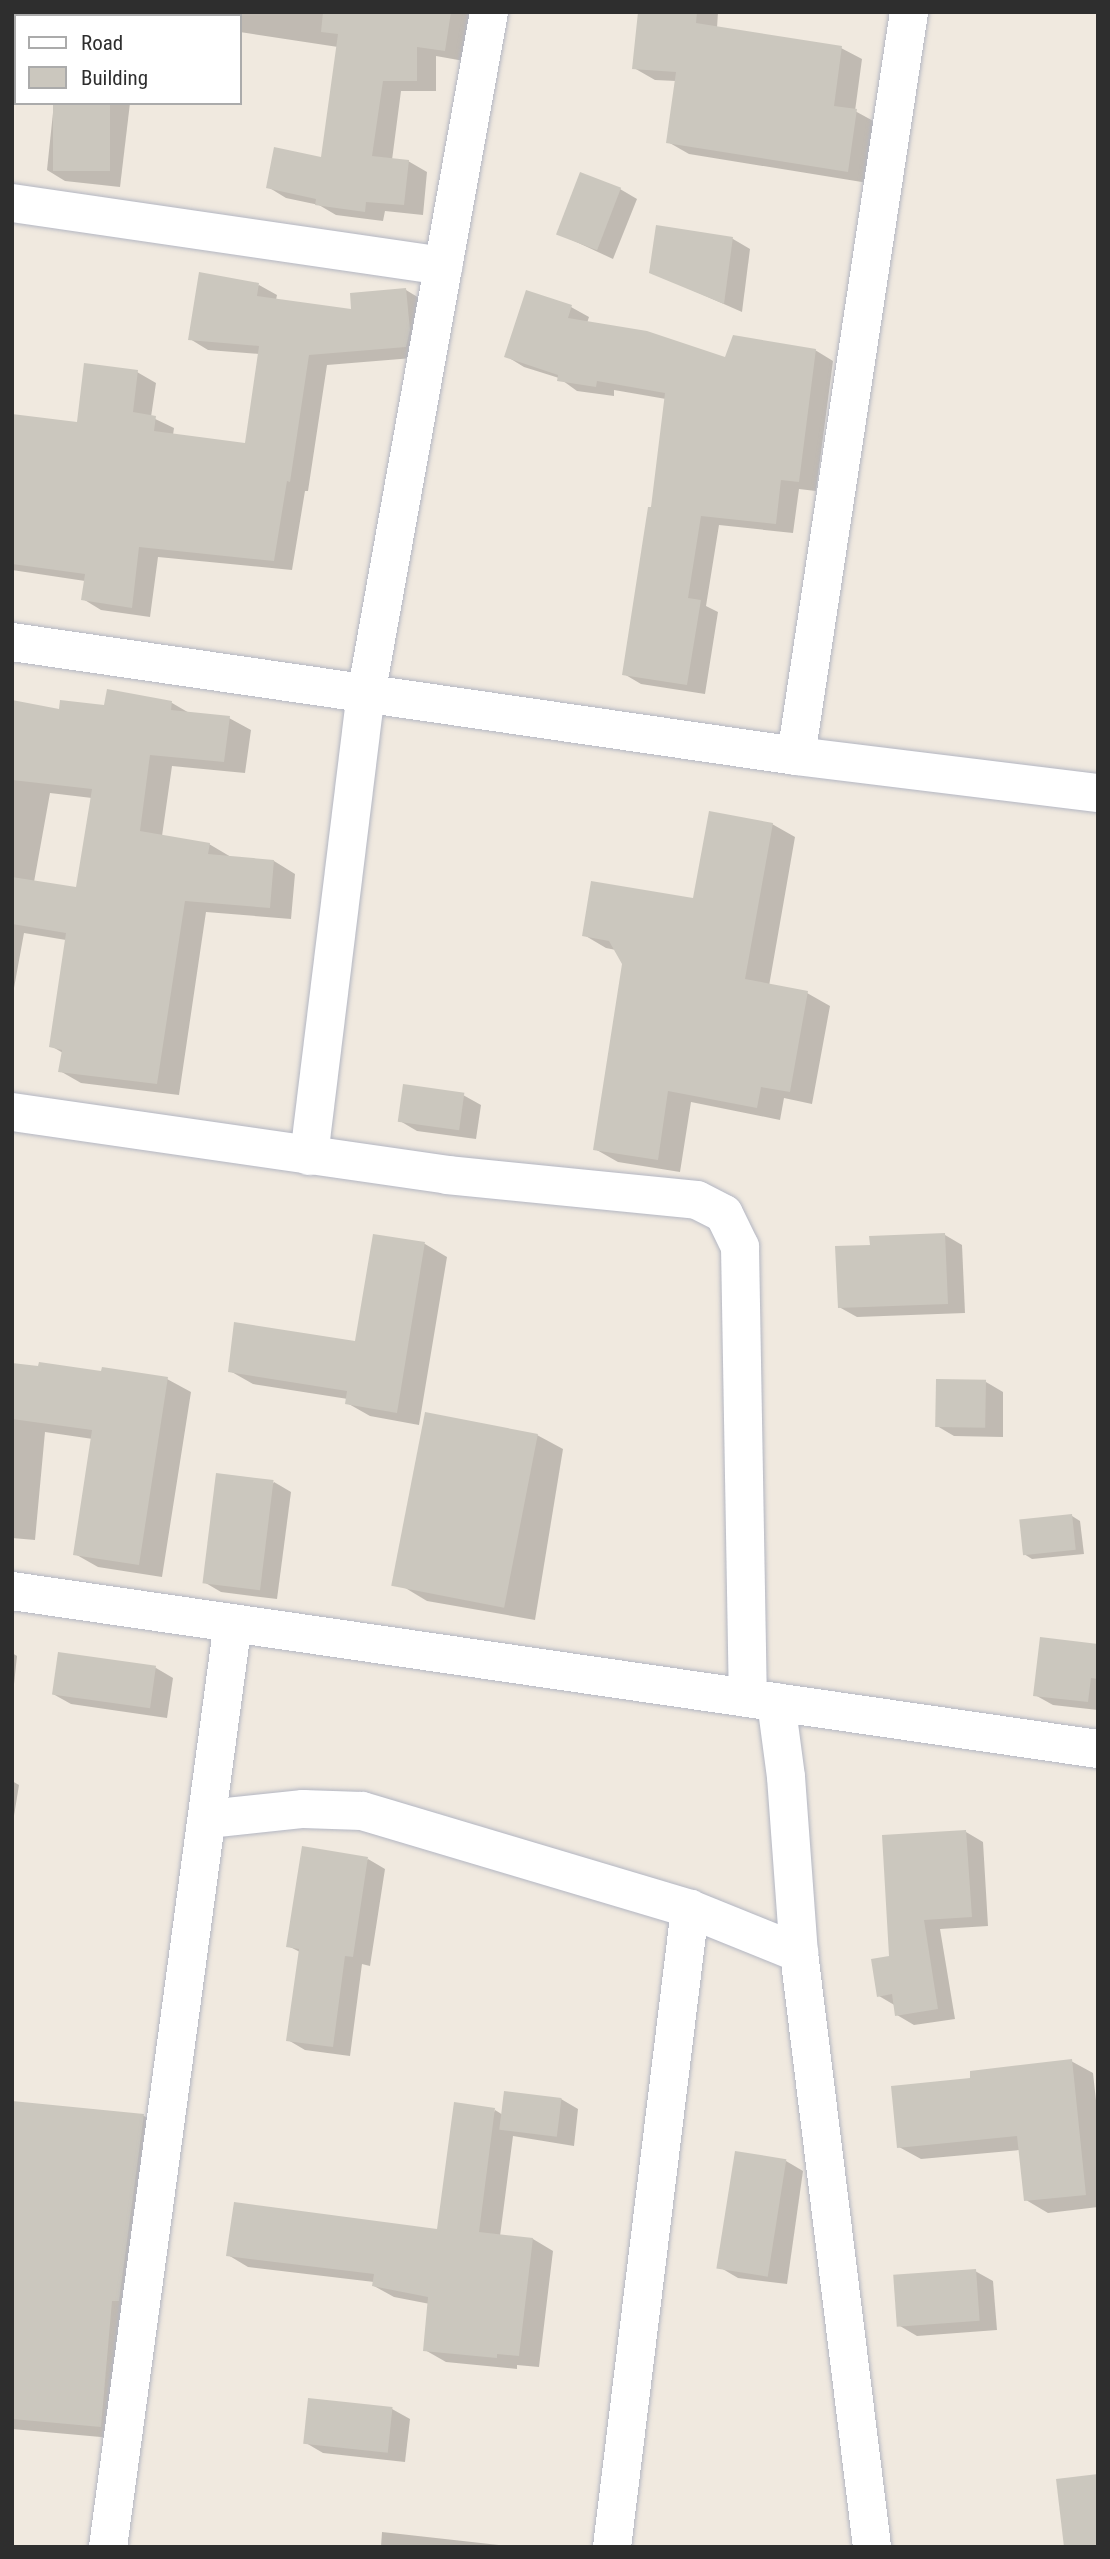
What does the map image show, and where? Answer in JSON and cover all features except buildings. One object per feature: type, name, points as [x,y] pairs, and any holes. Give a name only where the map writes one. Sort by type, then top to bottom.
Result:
[{"type":"street","points":[[309,1156],[366,695],[489,12]]},
{"type":"street","points":[[796,756],[909,12]]},
{"type":"street","points":[[12,203],[443,265]]},
{"type":"street","points":[[12,642],[796,756],[1098,793]]},
{"type":"street","points":[[12,1112],[447,1175],[697,1200],[724,1214],[740,1247],[762,1700],[786,1777],[799,1953],[872,2547]]},
{"type":"street","points":[[12,1591],[1098,1749]]},
{"type":"street","points":[[108,2547],[233,1623]]},
{"type":"street","points":[[208,1819],[303,1809],[362,1811],[690,1909],[799,1953]]},
{"type":"street","points":[[612,2547],[690,1909]]}]
